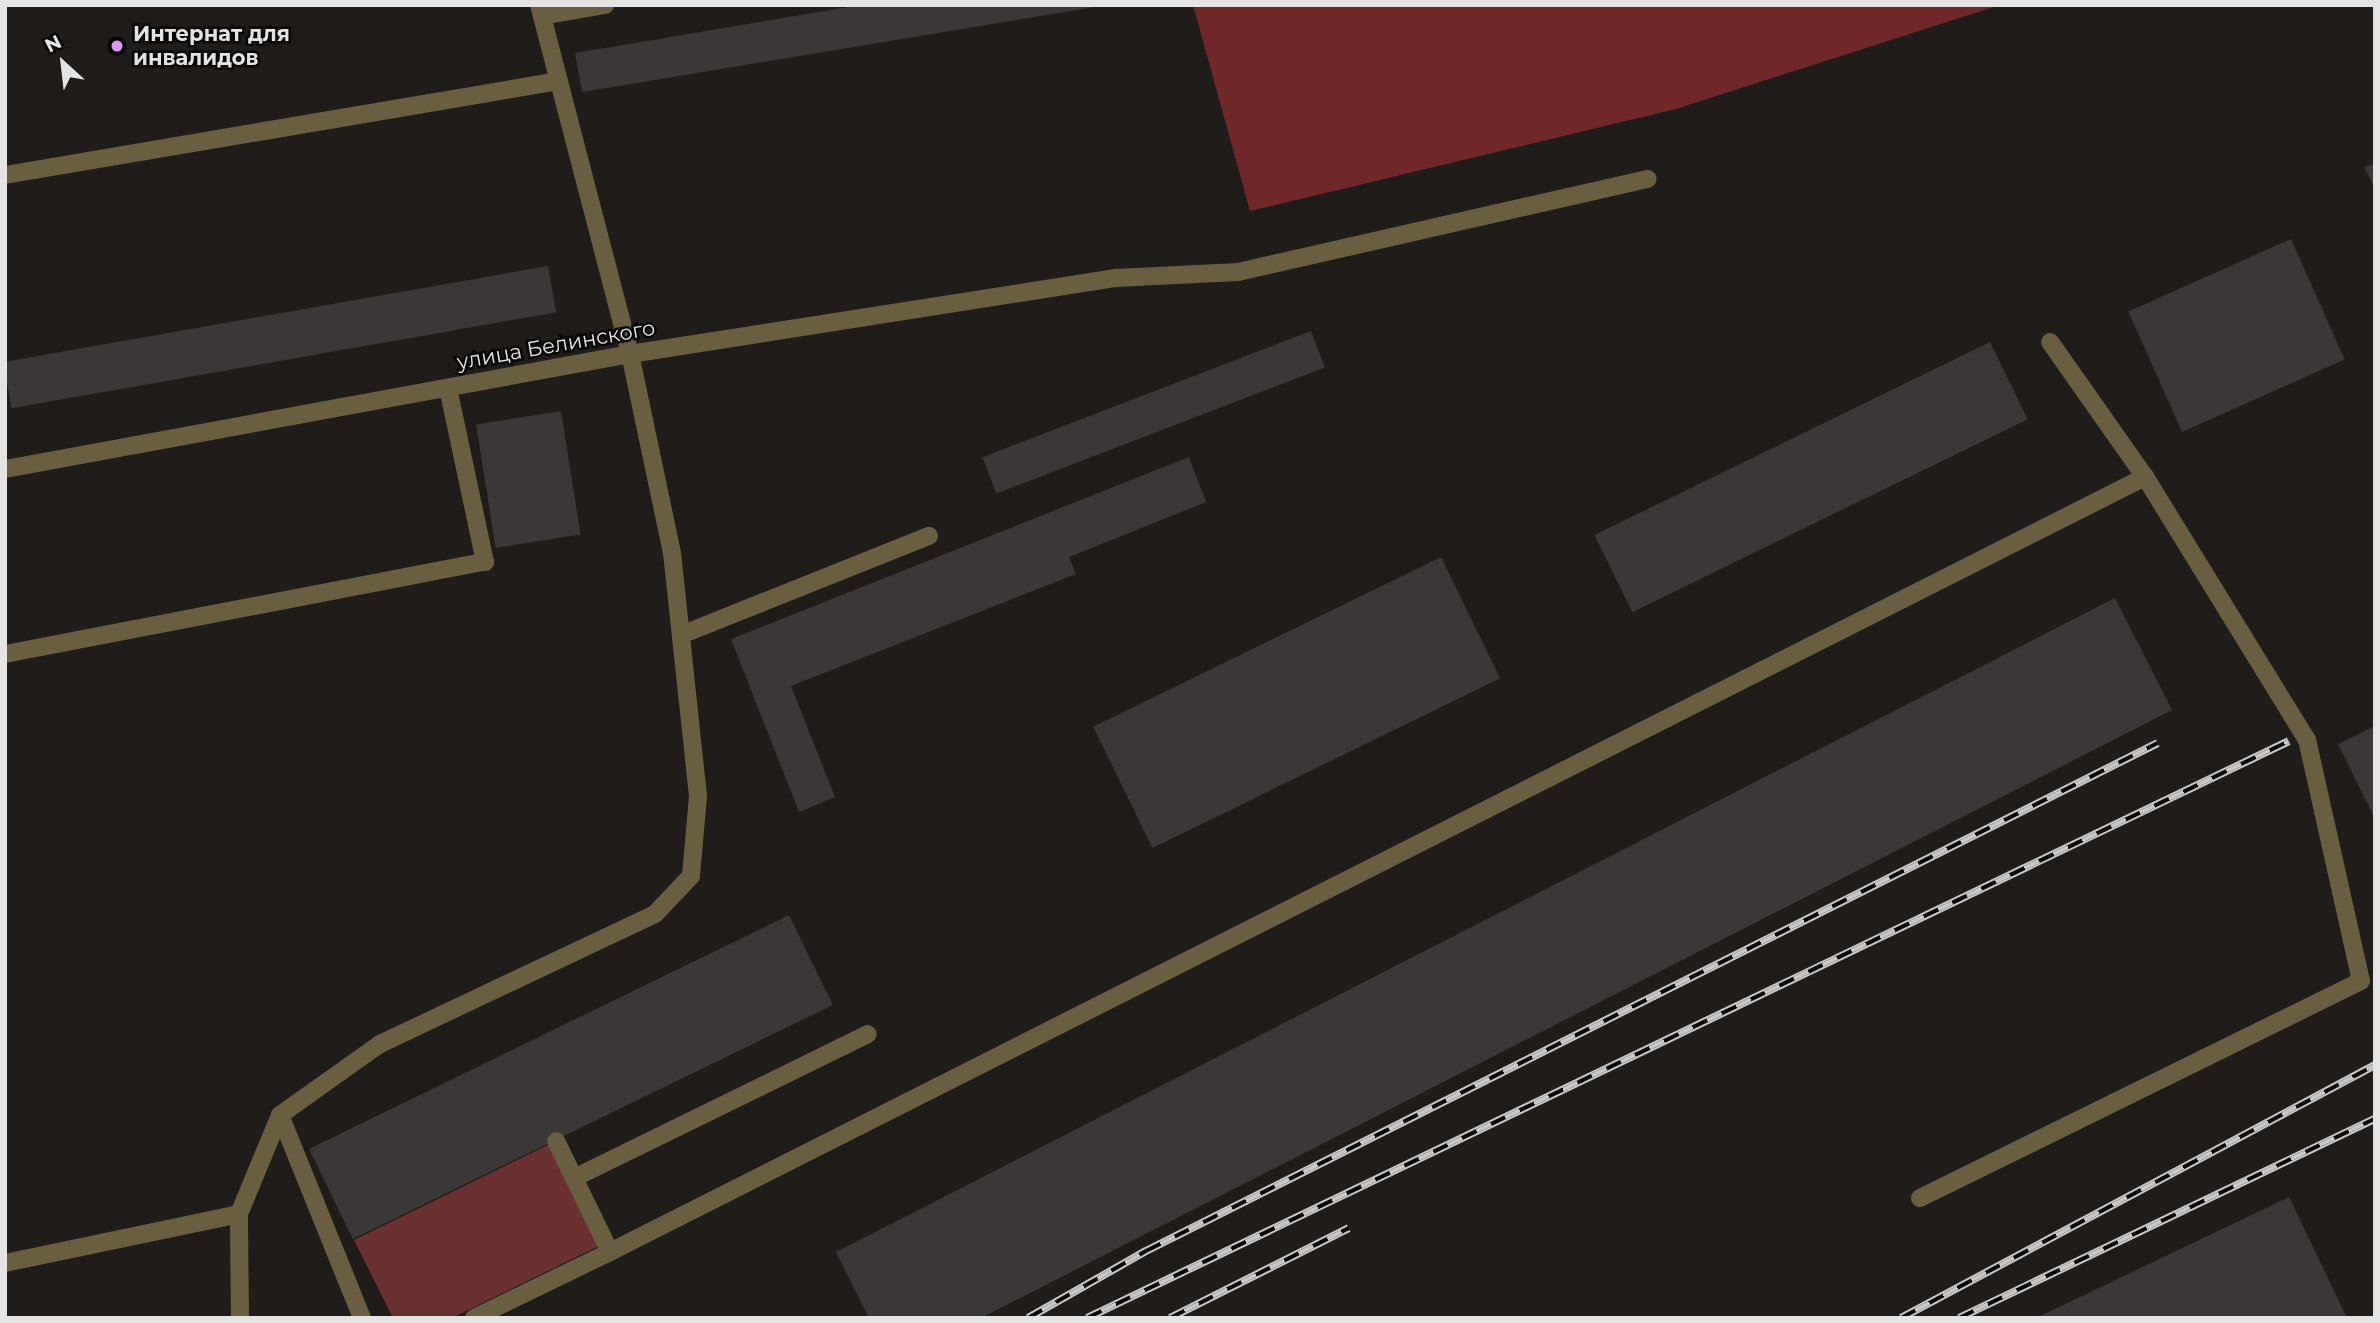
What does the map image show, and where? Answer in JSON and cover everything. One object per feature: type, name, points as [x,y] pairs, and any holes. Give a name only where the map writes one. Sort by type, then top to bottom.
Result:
[{"type":"street","points":[[240,1318],[239,1213],[280,1115],[380,1044],[655,915],[691,876],[698,796],[672,553],[630,354],[540,10],[605,5]]},
{"type":"street","points":[[5,175],[559,81]]},
{"type":"street","name":"улица Белинского","points":[[5,469],[630,354],[1116,278],[1238,272],[1648,179]]},
{"type":"street","points":[[1920,1198],[2361,981],[2307,740],[2145,477],[2050,342]]},
{"type":"street","points":[[5,654],[485,562],[448,388]]},
{"type":"street","points":[[474,1318],[610,1252],[2145,477]]},
{"type":"street","points":[[681,635],[929,536]]},
{"type":"street","points":[[574,1178],[868,1034]]},
{"type":"street","points":[[280,1115],[362,1318]]},
{"type":"street","points":[[556,1141],[610,1252]]},
{"type":"street","points":[[5,1263],[239,1213]]},
{"type":"shaded area","points":[[1193,5],[2000,5],[1676,109],[1250,211]]},
{"type":"shaded area","points":[[556,1141],[599,1246],[452,1318],[393,1318],[354,1240]]},
{"type":"building","points":[[860,5],[1095,7],[582,92],[575,53]]},
{"type":"building","points":[[2375,164],[2375,188],[2364,167]]},
{"type":"building","points":[[2291,239],[2345,360],[2182,432],[2128,311]]},
{"type":"building","points":[[548,266],[556,312],[12,408],[5,362]]},
{"type":"building","points":[[1311,331],[1325,367],[996,494],[982,457]]},
{"type":"building","points":[[1990,342],[2028,419],[1632,612],[1595,535]]},
{"type":"building","points":[[561,411],[581,534],[496,548],[476,424]]},
{"type":"building","points":[[1189,457],[1206,502],[1069,557],[1076,574],[791,686],[835,797],[799,812],[731,639]]},
{"type":"building","points":[[1441,557],[1500,678],[1152,848],[1093,727]]},
{"type":"building","points":[[2115,598],[2172,710],[981,1318],[869,1318],[836,1252]]},
{"type":"building","points":[[2375,726],[2375,819],[2338,744]]},
{"type":"building","points":[[789,915],[833,1005],[353,1239],[309,1149]]},
{"type":"building","points":[[2289,1197],[2347,1318],[2036,1318]]},
{"type":"railway","points":[[1087,1318],[2289,741]]},
{"type":"railway","points":[[1028,1318],[1146,1251],[2158,743]]},
{"type":"railway","points":[[1901,1318],[2375,1065]]},
{"type":"railway","points":[[1959,1318],[2375,1119]]},
{"type":"railway","points":[[1170,1318],[1349,1228]]},
{"type":"place","name":"Интернат для инвалидов","points":[[117,46]]}]
